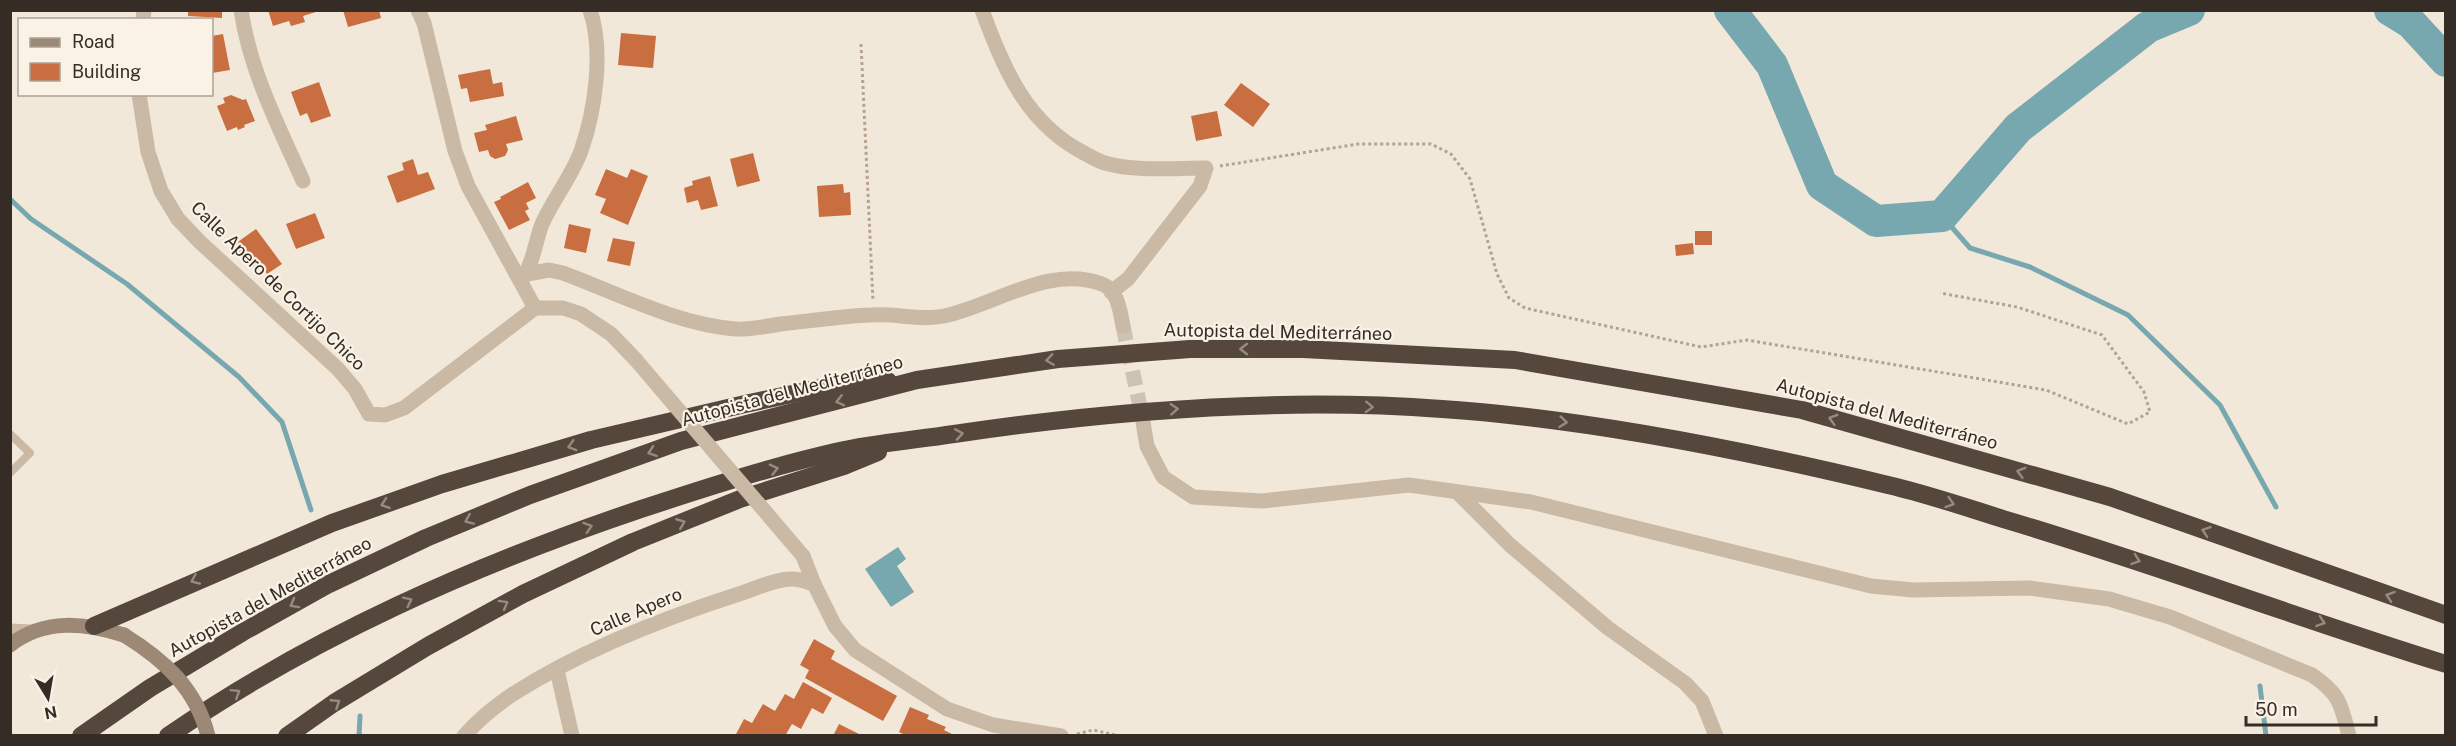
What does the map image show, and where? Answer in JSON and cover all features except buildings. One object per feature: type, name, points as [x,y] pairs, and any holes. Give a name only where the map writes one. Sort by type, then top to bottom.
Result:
[{"type":"highway","name":"Autopista del Mediterráneo","points":[[81,735],[150,688],[329,584],[426,538],[530,495],[681,441],[917,380],[1058,358],[1190,349],[1303,350],[1515,360],[1802,410],[2110,497],[2445,615]]},
{"type":"highway","points":[[94,626],[332,523],[453,481],[591,440],[756,402],[858,381],[917,380]]},
{"type":"highway","points":[[168,735],[249,685],[348,630],[446,582],[542,543],[709,487],[839,451],[1042,421],[1178,408],[1310,405],[1440,409],[1573,423],[1748,454],[1894,486],[2103,549],[2445,664]]},
{"type":"highway","points":[[287,735],[334,703],[428,646],[523,594],[623,546],[740,499],[844,466],[901,442]]},
{"type":"main road","points":[[10,645],[31,632],[62,625],[94,626],[124,635],[172,670],[188,690],[198,708],[208,735]]},
{"type":"street","points":[[241,10],[246,42],[258,78],[303,181]]},
{"type":"street","points":[[418,10],[424,23],[455,151],[468,186],[524,277],[535,308],[563,308],[581,314],[611,334],[636,360],[803,555],[814,584],[835,626],[855,650],[947,709],[993,725],[1061,735]]},
{"type":"street","points":[[524,277],[545,218],[581,152],[591,112],[597,69],[594,23],[590,10]]},
{"type":"street","points":[[982,10],[1014,86],[1042,124],[1069,146],[1104,163],[1148,168],[1206,168],[1200,186],[1128,279],[1111,292]]},
{"type":"street","name":"Calle Apero de Cortijo Chico","points":[[139,96],[148,152],[161,190],[178,219],[338,369],[355,389],[369,414],[385,415],[404,408],[535,308]]},
{"type":"street","points":[[524,277],[549,270],[563,273],[682,319],[709,326],[739,329],[874,314],[913,318],[943,316],[969,309],[1013,290],[1049,281],[1081,280],[1104,284],[1117,298],[1123,326]]},
{"type":"street","points":[[1142,416],[1147,446],[1163,477],[1193,497],[1262,501],[1409,485],[1531,502],[1871,586],[1913,590],[2029,588],[2109,599],[2170,617],[2312,675],[2331,688],[2342,709],[2349,735]]},
{"type":"street","points":[[1458,492],[1510,545],[1608,628],[1685,683],[1702,701],[1716,735]]},
{"type":"street","name":"Calle Apero","points":[[464,735],[480,718],[513,694],[556,670],[639,630],[695,608],[790,579],[814,584]]},
{"type":"street","points":[[10,631],[31,632]]},
{"type":"street","points":[[556,670],[572,735]]},
{"type":"lane","points":[[10,434],[30,453],[10,473]]},
{"type":"path","points":[[861,44],[874,314]]},
{"type":"path","points":[[1206,168],[1358,144],[1431,144],[1451,154],[1470,180],[1497,274],[1509,298],[1525,308],[1701,347],[1747,340],[2046,390],[2128,424],[2150,412],[2144,392],[2102,335],[2017,307],[1940,293]]},
{"type":"path","points":[[1073,735],[1093,729],[1120,735]]},
{"type":"water","points":[[898,547],[906,559],[897,566],[914,592],[891,607],[865,569]]},
{"type":"waterway","points":[[1730,10],[1772,65],[1822,185],[1876,221],[1942,216],[2018,128],[2148,27],[2189,10]]},
{"type":"waterway","points":[[2390,10],[2411,23],[2446,61]]},
{"type":"waterway","points":[[10,199],[31,219],[127,284],[239,377],[282,422],[311,510]]},
{"type":"waterway","points":[[1942,216],[1970,248],[2030,267],[2128,315],[2220,405],[2276,507]]},
{"type":"waterway","points":[[2260,686],[2266,736]]},
{"type":"waterway","points":[[359,736],[360,716]]},
{"type":"tunnel","points":[[1123,326],[1142,416]]}]
